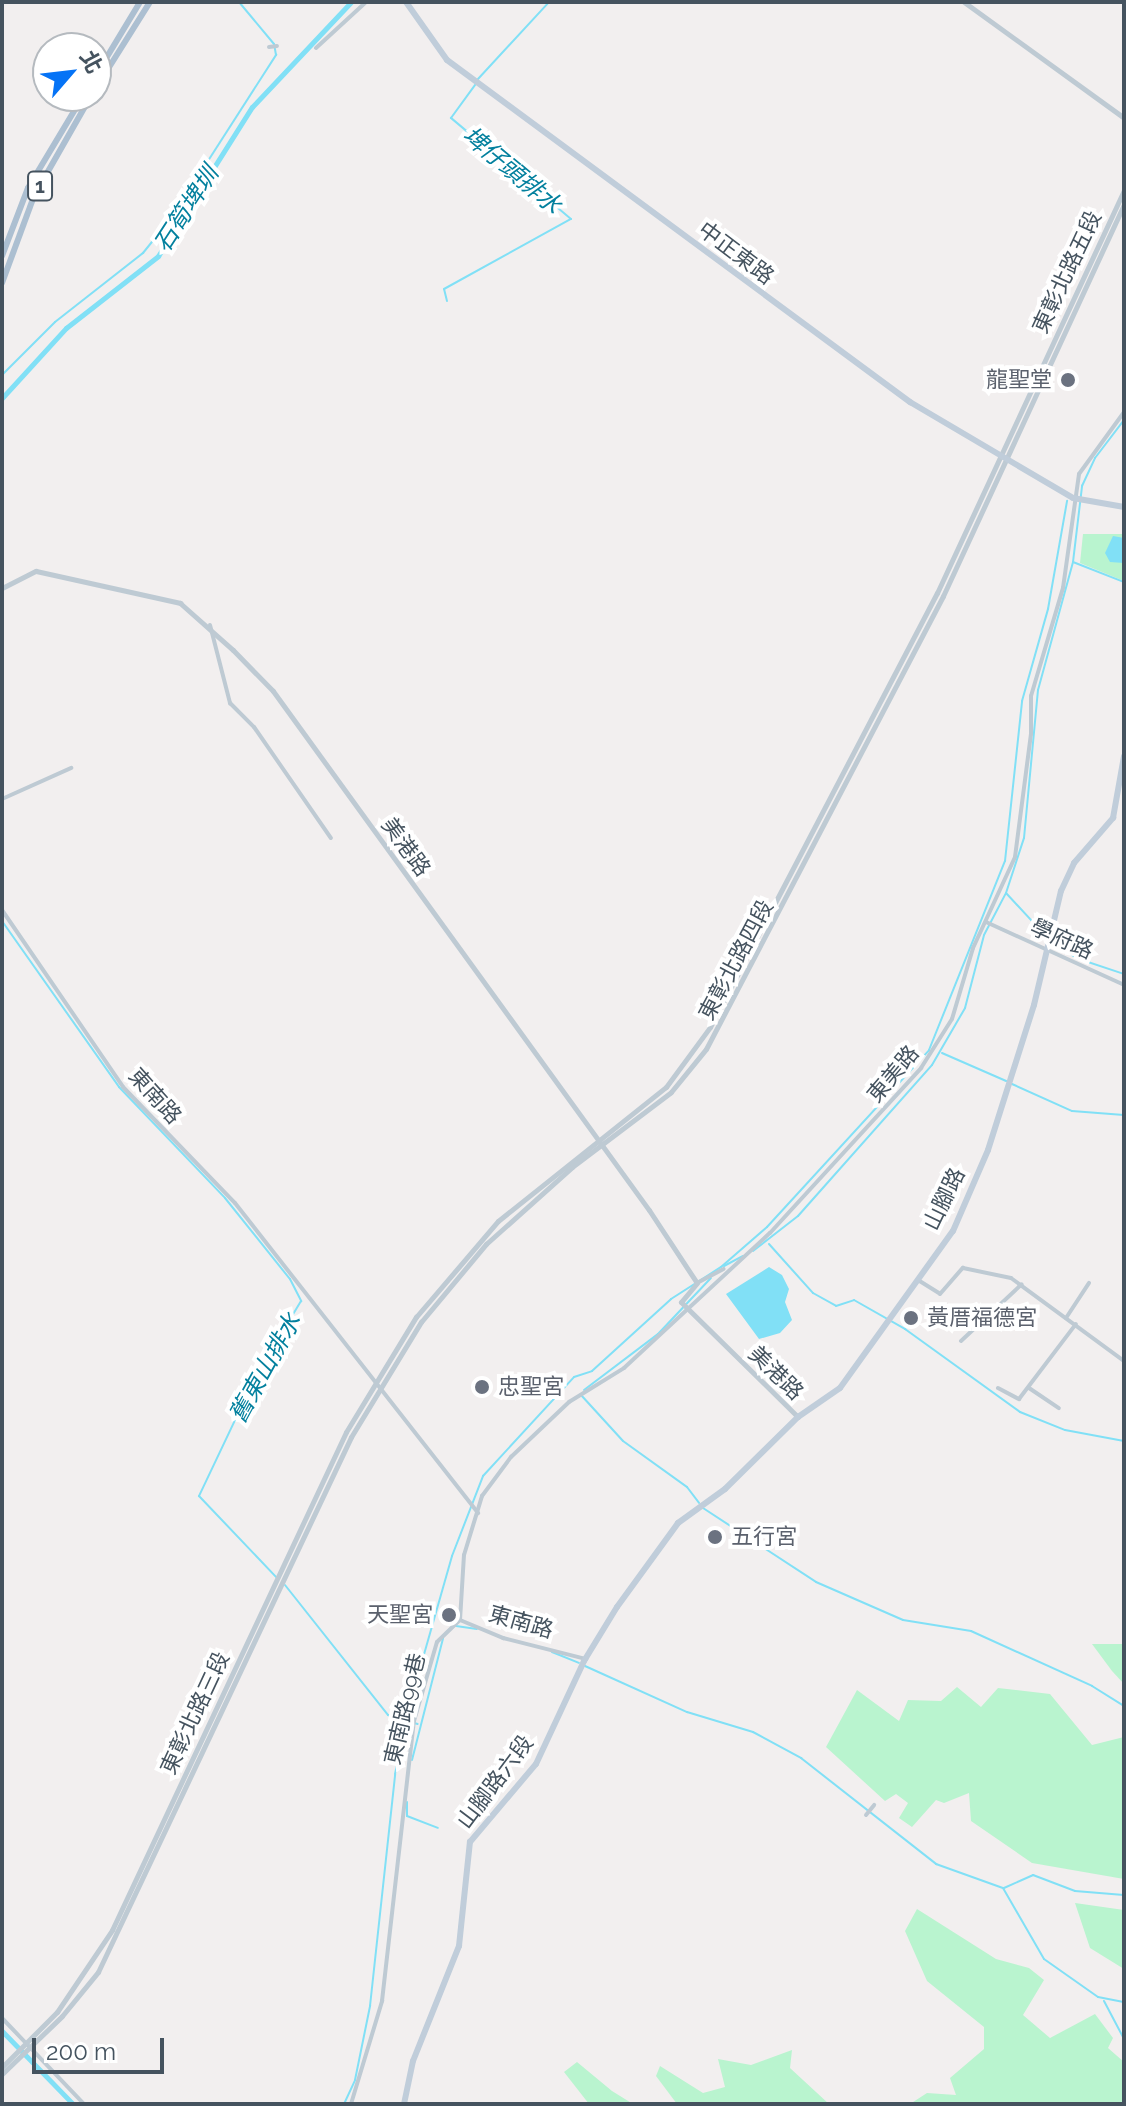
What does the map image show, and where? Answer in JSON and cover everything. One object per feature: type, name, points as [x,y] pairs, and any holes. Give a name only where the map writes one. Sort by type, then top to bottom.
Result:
[{"type":"main road","points":[[112,48],[140,2]]},
{"type":"main road","points":[[112,63],[150,2]]},
{"type":"main road","name":"中正東路","points":[[406,2],[447,60],[910,402],[1073,498],[1124,507]]},
{"type":"main road","name":"1","points":[[2,256],[28,188],[73,112]]},
{"type":"main road","name":"1","points":[[2,283],[34,196],[82,112]]},
{"type":"main road","name":"山腳路","points":[[585,1660],[660,1545],[700,1505],[725,1489],[798,1417],[840,1388],[953,1231],[988,1150],[1070,870],[1113,818],[1124,756]]},
{"type":"main road","name":"山腳路六段","points":[[404,2104],[413,2061],[459,1946],[470,1842],[536,1764],[585,1660]]},
{"type":"street","points":[[316,48],[366,2]]},
{"type":"street","points":[[964,2],[1124,118]]},
{"type":"street","points":[[269,47],[277,46]]},
{"type":"street","name":"東彰北路五段","points":[[1006,460],[1084,267],[1124,190]]},
{"type":"street","name":"東彰北路五段","points":[[1006,460],[1124,204]]},
{"type":"street","name":"東美路","points":[[728,1266],[770,1233],[930,1057],[952,1019],[986,922],[1015,857],[1031,734],[1031,696],[1063,588],[1073,498],[1079,474],[1096,444],[1124,412]]},
{"type":"street","name":"東彰北路四段","points":[[373,1382],[476,1244],[666,1087],[690,1059],[782,892],[1006,460]]},
{"type":"street","name":"東彰北路四段","points":[[378,1388],[429,1311],[486,1244],[599,1141],[671,1092],[706,1049],[789,896],[1006,460]]},
{"type":"street","name":"美港路","points":[[2,588],[36,571],[180,603],[210,625],[273,691],[599,1141],[696,1281]]},
{"type":"street","points":[[210,625],[230,703],[254,727],[331,838]]},
{"type":"street","points":[[2,799],[71,768]]},
{"type":"street","points":[[782,892],[789,896]]},
{"type":"street","name":"東南路","points":[[2,910],[123,1087],[235,1203],[478,1514]]},
{"type":"street","name":"學府路","points":[[986,922],[1048,947],[1124,985]]},
{"type":"street","points":[[686,1308],[681,1302],[696,1281],[728,1266]]},
{"type":"street","name":"東南路","points":[[585,1660],[503,1638],[460,1620],[459,1581],[482,1496],[511,1457],[581,1395],[624,1368],[728,1266]]},
{"type":"street","points":[[918,1280],[940,1294],[960,1270],[973,1266],[1022,1284],[1124,1361]]},
{"type":"street","points":[[1066,1318],[1089,1283]]},
{"type":"street","points":[[961,1341],[1022,1284]]},
{"type":"street","name":"美港路","points":[[686,1308],[798,1417]]},
{"type":"street","points":[[998,1388],[1017,1400],[1076,1324]]},
{"type":"street","name":"東彰北路三段","points":[[28,2045],[83,1978],[112,1930],[373,1382]]},
{"type":"street","name":"東彰北路三段","points":[[28,2045],[98,1972],[378,1388]]},
{"type":"street","points":[[1029,1388],[1059,1408]]},
{"type":"street","name":"東南路99巷","points":[[351,2104],[382,2001],[412,1733],[437,1642],[460,1620]]},
{"type":"street","points":[[866,1815],[874,1805]]},
{"type":"street","points":[[2,2018],[81,2103]]},
{"type":"street","points":[[2,2067],[28,2045]]},
{"type":"street","points":[[2,2074],[18,2054]]},
{"type":"green space","points":[[1083,534],[1124,534],[1124,581],[1080,563]]},
{"type":"green space","points":[[1092,1644],[1124,1644],[1124,1684],[1112,1671]]},
{"type":"green space","points":[[957,1687],[981,1707],[998,1688],[1050,1694],[1092,1745],[1124,1737],[1124,1879],[1032,1863],[971,1821],[969,1793],[944,1803],[936,1800],[912,1827],[899,1818],[908,1803],[896,1794],[885,1801],[826,1747],[857,1690],[899,1721],[908,1700],[941,1701]]},
{"type":"green space","points":[[1075,1903],[1124,1910],[1124,1969],[1090,1948]]},
{"type":"green space","points":[[917,1909],[996,1959],[1029,1968],[1044,1980],[1023,2015],[1050,2038],[1095,2014],[1113,2038],[1108,2048],[1124,2062],[1124,2104],[910,2104],[927,2093],[956,2095],[950,2078],[984,2049],[984,2027],[927,1981],[905,1931]]},
{"type":"green space","points":[[792,2050],[790,2068],[829,2104],[677,2104],[656,2076],[660,2066],[703,2093],[725,2087],[718,2059],[751,2065]]},
{"type":"green space","points":[[577,2062],[633,2104],[589,2104],[564,2072]]},
{"type":"water","points":[[1113,536],[1124,538],[1124,563],[1110,562],[1105,553]]},
{"type":"water","points":[[769,1267],[782,1275],[789,1289],[785,1302],[792,1320],[780,1333],[759,1339],[726,1294]]},
{"type":"waterway","points":[[2,375],[55,322],[143,253],[172,217],[276,55],[274,44],[239,2]]},
{"type":"waterway","name":"石筍埤圳","points":[[2,398],[66,328],[158,256],[252,107],[351,2]]},
{"type":"waterway","name":"埤仔頭排水","points":[[478,79],[549,2]]},
{"type":"waterway","name":"埤仔頭排水","points":[[447,301],[444,289],[571,219],[451,118],[475,85]]},
{"type":"waterway","points":[[753,1251],[798,1216],[932,1065],[965,1008],[984,935],[1006,893],[1024,838],[1038,690],[1073,562],[1082,486],[1095,458],[1124,420]]},
{"type":"waterway","points":[[344,2104],[355,2080],[370,2006],[395,1774],[411,1700],[452,1556],[483,1476],[574,1377],[592,1371],[671,1299],[721,1267],[767,1227],[929,1050],[1005,861],[1022,701],[1048,609],[1067,501]]},
{"type":"waterway","points":[[1073,562],[1124,582]]},
{"type":"waterway","points":[[1006,893],[1043,933],[1076,958],[1124,974]]},
{"type":"waterway","name":"舊東山排水","points":[[2,921],[119,1087],[225,1198],[290,1279],[301,1301],[256,1376],[199,1496],[277,1578]]},
{"type":"waterway","points":[[942,1053],[1006,1081]]},
{"type":"waterway","points":[[1012,1084],[1072,1111],[1124,1115]]},
{"type":"waterway","points":[[769,1244],[813,1293],[836,1306],[854,1300],[905,1329],[1020,1412],[1065,1430],[1124,1441]]},
{"type":"waterway","points":[[724,1266],[743,1256]]},
{"type":"waterway","points":[[584,1390],[658,1334],[711,1278]]},
{"type":"waterway","points":[[581,1395],[623,1441],[687,1487],[699,1503]]},
{"type":"waterway","points":[[703,1508],[816,1582],[903,1620],[971,1631],[1092,1686],[1124,1706]]},
{"type":"waterway","name":"舊東山排水","points":[[285,1585],[388,1715],[418,1724]]},
{"type":"waterway","points":[[456,1626],[477,1629]]},
{"type":"waterway","points":[[412,1760],[443,1638]]},
{"type":"waterway","points":[[552,1652],[579,1663]]},
{"type":"waterway","points":[[585,1666],[687,1712],[753,1732],[801,1758],[936,1864],[1003,1888],[1044,1959],[1098,1997],[1124,2002]]},
{"type":"waterway","points":[[407,1802],[407,1816],[438,1828]]},
{"type":"waterway","points":[[1004,1888],[1033,1875],[1075,1891],[1124,1895]]},
{"type":"waterway","points":[[1104,2001],[1124,2039]]},
{"type":"waterway","points":[[2,2031],[73,2104]]},
{"type":"place","name":"龍聖堂","points":[[1068,380]]},
{"type":"place","name":"黃厝福德宮","points":[[911,1318]]},
{"type":"place","name":"忠聖宮","points":[[482,1387]]},
{"type":"place","name":"五行宮","points":[[715,1537]]},
{"type":"place","name":"天聖宮","points":[[449,1615]]}]
